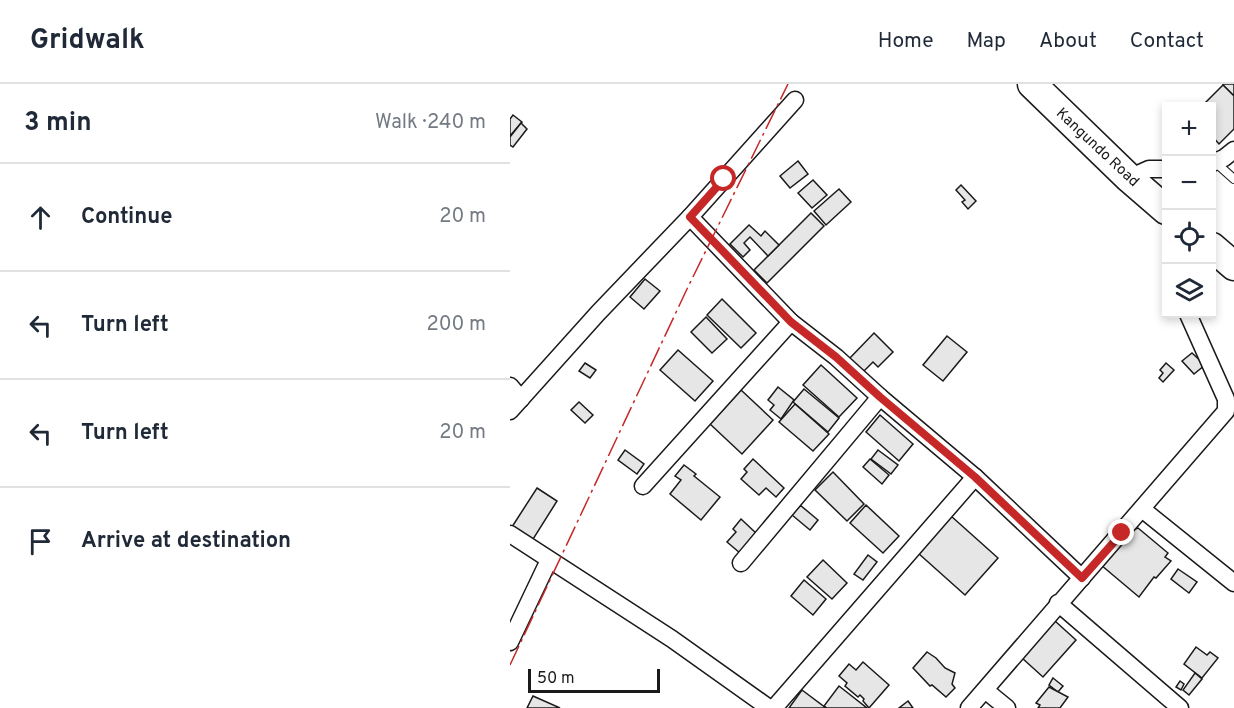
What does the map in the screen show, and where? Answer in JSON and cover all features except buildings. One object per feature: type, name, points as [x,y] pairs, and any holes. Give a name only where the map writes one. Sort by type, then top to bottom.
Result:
[{"type":"highway","name":"Kangundo Road","points":[[1032,84],[1162,206]]},
{"type":"highway","points":[[1216,250],[1234,266]]},
{"type":"street","points":[[515,405],[597,313],[690,217],[795,100]]},
{"type":"street","points":[[1216,161],[1234,150]]},
{"type":"street","points":[[1130,178],[1149,169],[1162,169]]},
{"type":"street","points":[[690,217],[791,322],[836,357],[975,477],[1082,578]]},
{"type":"street","points":[[969,708],[1226,411],[1226,399],[1190,318]]},
{"type":"street","points":[[643,486],[791,322]]},
{"type":"street","points":[[510,386],[515,405]]},
{"type":"street","points":[[741,563],[880,397]]},
{"type":"street","points":[[774,708],[975,477]]},
{"type":"street","points":[[1142,509],[1234,583]]},
{"type":"street","points":[[510,534],[672,639],[769,708]]},
{"type":"street","points":[[510,642],[549,560]]},
{"type":"street","points":[[1058,603],[1180,708]]},
{"type":"street","points":[[985,690],[1007,708]]},
{"type":"lane","points":[[1216,164],[1234,179]]},
{"type":"power","points":[[510,665],[687,289],[788,84]]},
{"type":"route","points":[[724,179],[690,217],[791,322],[836,357],[975,477],[1082,578],[1122,533]]}]
